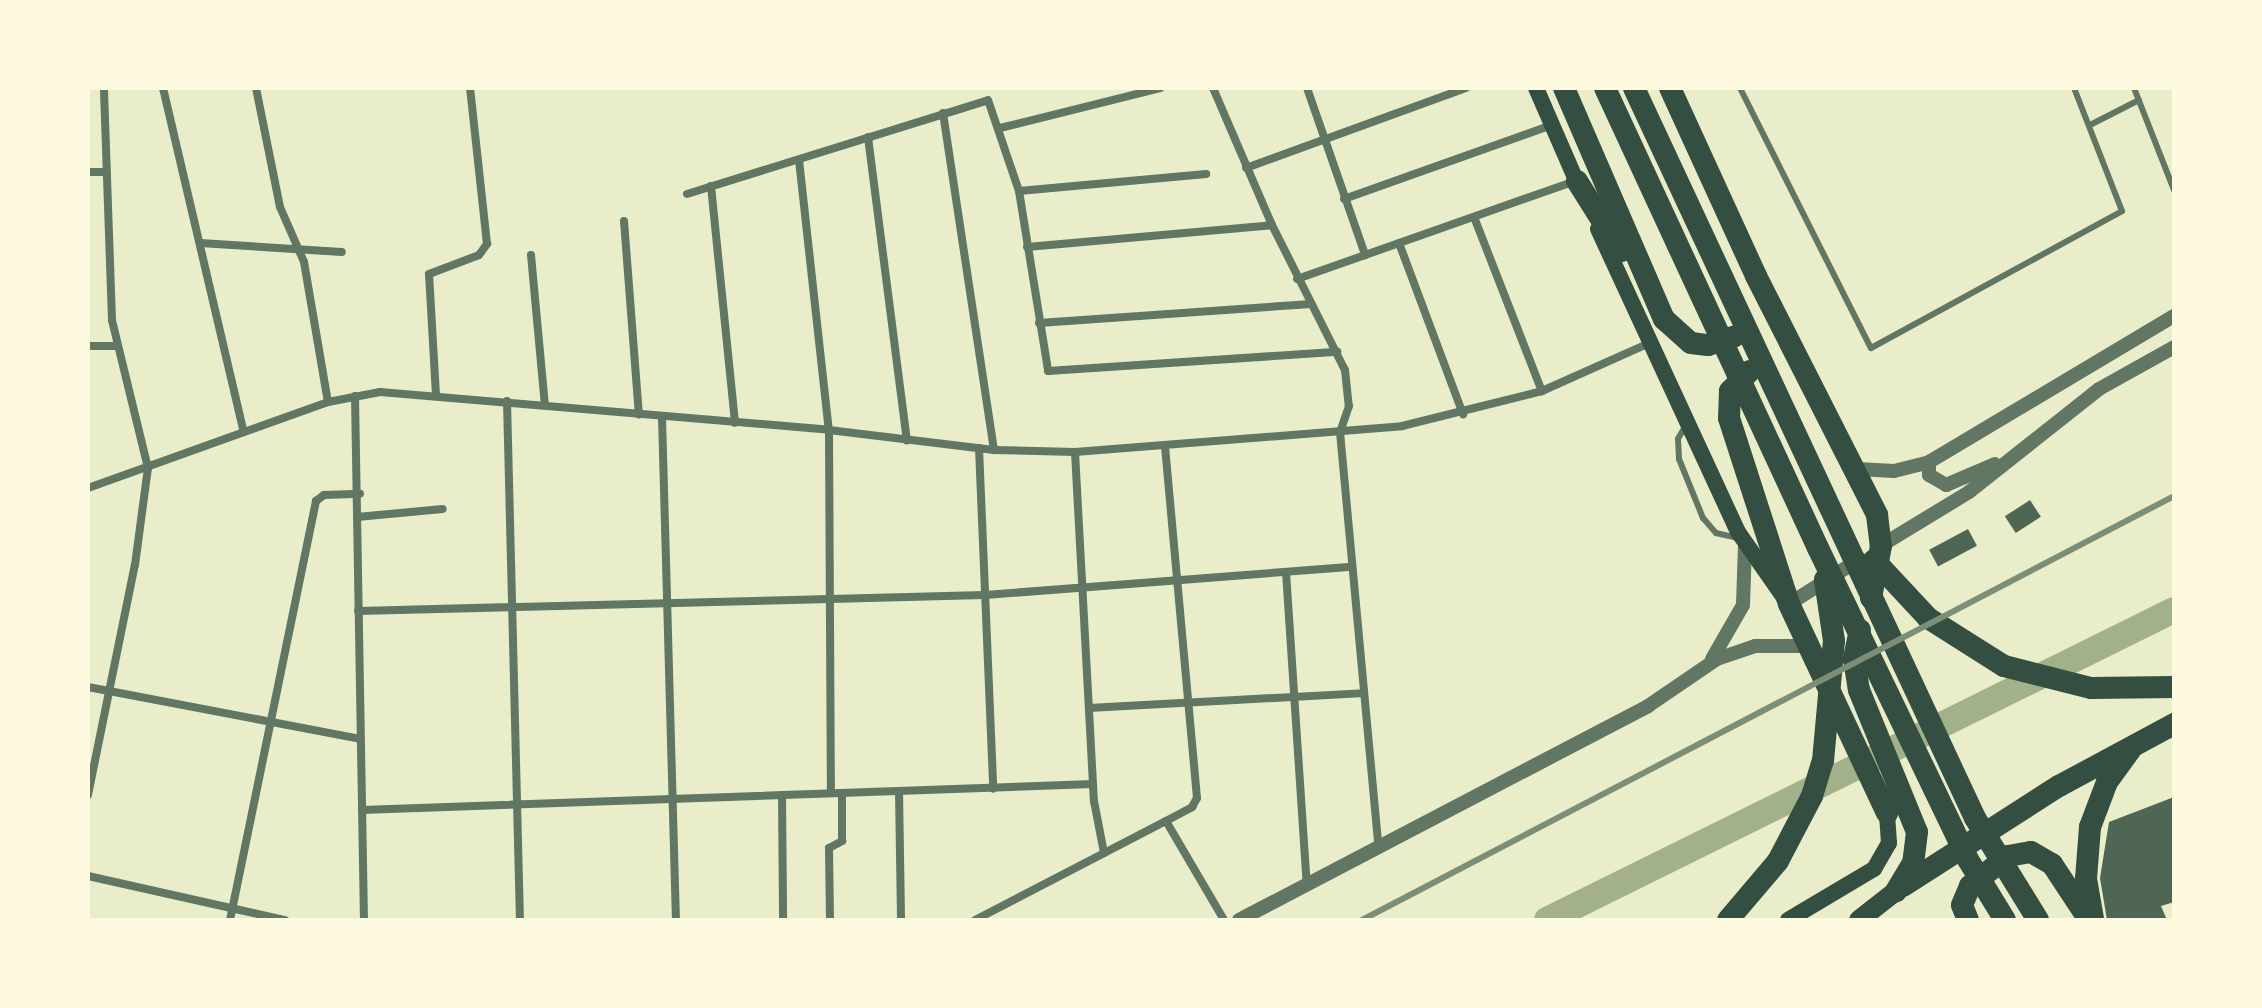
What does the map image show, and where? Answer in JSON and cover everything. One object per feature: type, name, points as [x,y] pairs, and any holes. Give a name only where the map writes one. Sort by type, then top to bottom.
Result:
[{"type":"highway","points":[[1564,88],[1658,310]]},
{"type":"highway","points":[[1605,88],[1661,202],[1818,548],[1967,858],[2005,920]]},
{"type":"highway","points":[[1634,88],[1836,514],[1975,818],[2038,920]]},
{"type":"highway","points":[[1670,88],[1756,276],[1857,469],[1877,515],[1881,546],[1854,659],[1867,712],[1908,801],[1916,848],[1896,891]]},
{"type":"highway","points":[[1577,181],[1658,310],[1676,335],[1691,343],[1725,342],[1751,320],[1758,304],[1756,276]]},
{"type":"highway","points":[[1810,379],[1789,367],[1765,365],[1745,374],[1727,401],[1789,604],[1887,813]]},
{"type":"highway","points":[[1836,514],[1928,618],[1977,652],[2062,684],[2119,691],[2174,687]]},
{"type":"highway","points":[[1728,920],[1778,861],[1812,796],[1823,761],[1834,641],[1818,548]]},
{"type":"highway","points":[[1896,891],[2047,793],[2174,724]]},
{"type":"highway","points":[[2092,920],[2086,879],[2090,827],[2107,782],[2140,740]]},
{"type":"highway","points":[[1968,920],[1962,905],[1970,886],[2008,856],[2031,852],[2052,864],[2092,920]]},
{"type":"main road","points":[[1536,88],[1647,344],[1743,542],[1789,604]]},
{"type":"main road","points":[[1788,920],[1874,869],[1889,843],[1887,813]]},
{"type":"main road","points":[[1859,920],[1896,891]]},
{"type":"street","points":[[88,795],[135,565],[148,468],[115,346],[104,88]]},
{"type":"street","points":[[163,88],[244,432]]},
{"type":"street","points":[[256,88],[280,207],[300,248],[328,402]]},
{"type":"street","points":[[436,395],[429,274],[479,255],[488,237],[470,88]]},
{"type":"street","points":[[1000,128],[1160,88]]},
{"type":"street","points":[[1213,88],[1297,279],[1337,352],[1348,388],[1349,406],[1340,432],[1379,849]]},
{"type":"street","points":[[1307,88],[1365,255]]},
{"type":"street","points":[[1246,168],[1466,88]]},
{"type":"street","points":[[687,194],[988,100],[1019,191],[1044,367],[1053,373],[1337,352]]},
{"type":"street","points":[[943,113],[994,450]]},
{"type":"street","points":[[1344,199],[1552,125]]},
{"type":"street","points":[[868,137],[907,441]]},
{"type":"street","points":[[799,160],[829,430],[831,793]]},
{"type":"street","points":[[88,172],[106,172]]},
{"type":"street","points":[[1019,191],[1206,174]]},
{"type":"street","points":[[1297,279],[1577,181]]},
{"type":"street","points":[[711,186],[735,423]]},
{"type":"street","points":[[1474,217],[1542,391]]},
{"type":"street","points":[[624,221],[639,414]]},
{"type":"street","points":[[1027,247],[1272,225]]},
{"type":"street","points":[[200,243],[342,252]]},
{"type":"street","points":[[1399,243],[1463,414]]},
{"type":"street","points":[[531,255],[545,405]]},
{"type":"street","points":[[1039,323],[1311,304]]},
{"type":"street","points":[[1857,469],[1894,471],[1929,462],[2174,316]]},
{"type":"street","points":[[88,488],[328,402],[355,396],[436,395],[829,430],[994,450],[1075,452],[1340,432],[1463,414],[1542,391],[1647,344]]},
{"type":"street","points":[[88,346],[115,346]]},
{"type":"street","points":[[1789,604],[1936,515],[2099,389],[2174,347]]},
{"type":"street","points":[[355,396],[360,494],[357,517],[364,920]]},
{"type":"street","points":[[507,401],[520,920]]},
{"type":"street","points":[[662,417],[676,920]]},
{"type":"street","points":[[975,920],[1166,821],[1197,798],[1165,445]]},
{"type":"street","points":[[979,448],[993,789]]},
{"type":"street","points":[[1075,452],[1093,784],[1104,853]]},
{"type":"street","points":[[1929,462],[1933,480],[1946,485],[2002,461]]},
{"type":"street","points":[[230,920],[316,501],[324,495],[360,494]]},
{"type":"street","points":[[357,517],[443,509]]},
{"type":"street","points":[[1700,670],[1726,641],[1743,605],[1743,542]]},
{"type":"street","points":[[358,611],[985,595],[1352,567]]},
{"type":"street","points":[[1286,572],[1307,885]]},
{"type":"street","points":[[1239,920],[1648,706],[1700,670],[1755,646],[1807,646]]},
{"type":"street","points":[[88,687],[360,739]]},
{"type":"street","points":[[1089,708],[1364,693]]},
{"type":"street","points":[[362,810],[1093,784]]},
{"type":"street","points":[[899,791],[901,920]]},
{"type":"street","points":[[830,920],[829,848],[842,841],[842,793]]},
{"type":"street","points":[[782,795],[783,920]]},
{"type":"street","points":[[1166,821],[1224,920]]},
{"type":"street","points":[[88,876],[285,920]]},
{"type":"lane","points":[[1740,88],[1871,348],[2122,211],[2074,88]]},
{"type":"lane","points":[[2134,88],[2174,190]]},
{"type":"lane","points":[[2090,125],[2139,100]]},
{"type":"lane","points":[[1686,425],[1678,439],[1679,459],[1703,518],[1716,533],[1743,542]]},
{"type":"building","points":[[2030,500],[2041,517],[2016,533],[2005,516]]},
{"type":"building","points":[[1968,529],[1977,546],[1938,566],[1929,550]]},
{"type":"building","points":[[2174,797],[2174,902],[2161,906],[2167,920],[2107,920],[2100,878],[2109,822]]},
{"type":"waterway","points":[[1547,920],[2174,610]]},
{"type":"railway","points":[[1362,920],[2174,496]]}]
